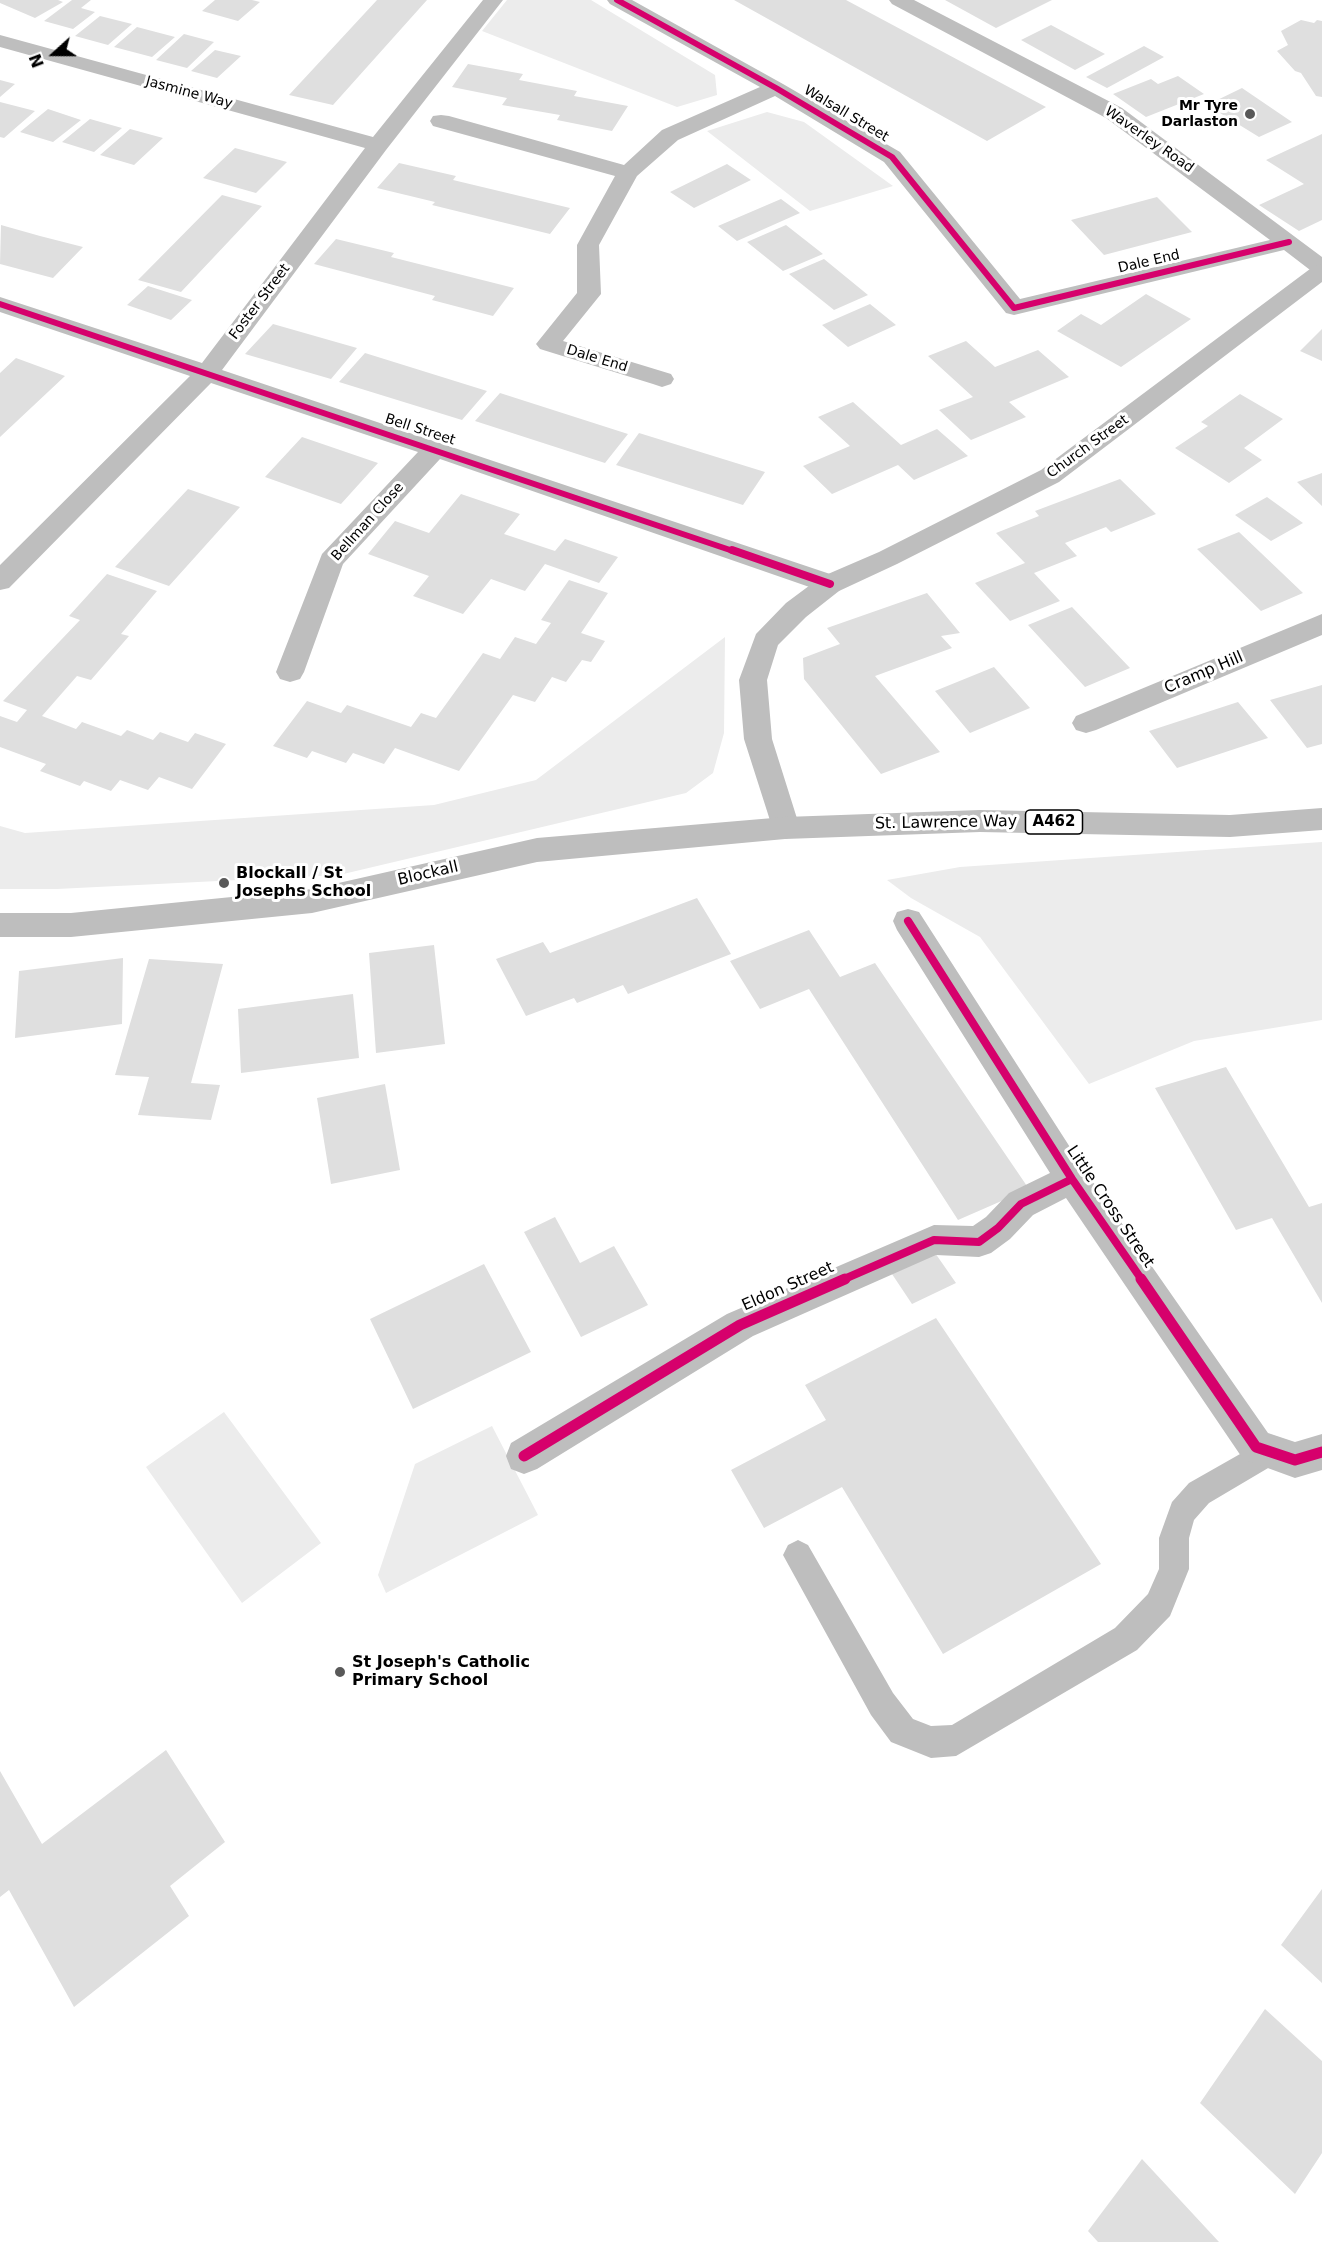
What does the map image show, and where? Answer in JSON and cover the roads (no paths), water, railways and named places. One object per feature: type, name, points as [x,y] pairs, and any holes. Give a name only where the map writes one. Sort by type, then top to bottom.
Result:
[{"type":"street","name":"Foster Street","points":[[0,581],[207,373],[378,145],[493,0]]},
{"type":"street","name":"Walsall Street","points":[[617,0],[776,88],[892,157],[1014,308]]},
{"type":"street","name":"Waverley Road","points":[[899,0],[1114,113],[1289,242],[1322,269]]},
{"type":"street","name":"Jasmine Way","points":[[0,41],[378,145]]},
{"type":"street","name":"Dale End","points":[[662,379],[548,344],[589,294],[588,245],[628,172],[670,135],[776,88]]},
{"type":"street","points":[[441,121],[628,172]]},
{"type":"street","name":"Dale End","points":[[1014,308],[1289,242]]},
{"type":"street","name":"Church Street","points":[[785,828],[758,740],[753,680],[766,641],[796,610],[830,584],[888,558],[1050,476],[1322,269]]},
{"type":"street","name":"Bell Street","points":[[0,304],[830,584]]},
{"type":"street","name":"Bellman Close","points":[[290,672],[331,560],[435,449]]},
{"type":"street","name":"Cramp Hill","points":[[1086,723],[1322,624]]},
{"type":"street","name":"St. Lawrence Way","points":[[785,828],[980,821],[1230,826],[1322,819]]},
{"type":"street","name":"Blockall","points":[[0,925],[71,926],[312,902],[537,850],[785,828]]},
{"type":"street","name":"Little Cross Street","points":[[908,921],[1072,1179],[1256,1447],[1295,1460],[1322,1452]]},
{"type":"street","name":"Eldon Street","points":[[524,1456],[740,1325],[934,1240],[979,1242],[998,1228],[1021,1204],[1072,1179]]},
{"type":"lane","points":[[798,1555],[882,1704],[902,1731],[931,1742],[957,1740],[1126,1639],[1159,1605],[1174,1569],[1174,1538],[1182,1512],[1199,1493],[1270,1451]]},
{"type":"place","name":"Mr Tyre Darlaston","points":[[1250,114]]},
{"type":"place","name":"Blockall / St Josephs School","points":[[224,883]]},
{"type":"place","name":"St Joseph's Catholic Primary School","points":[[340,1672]]}]
